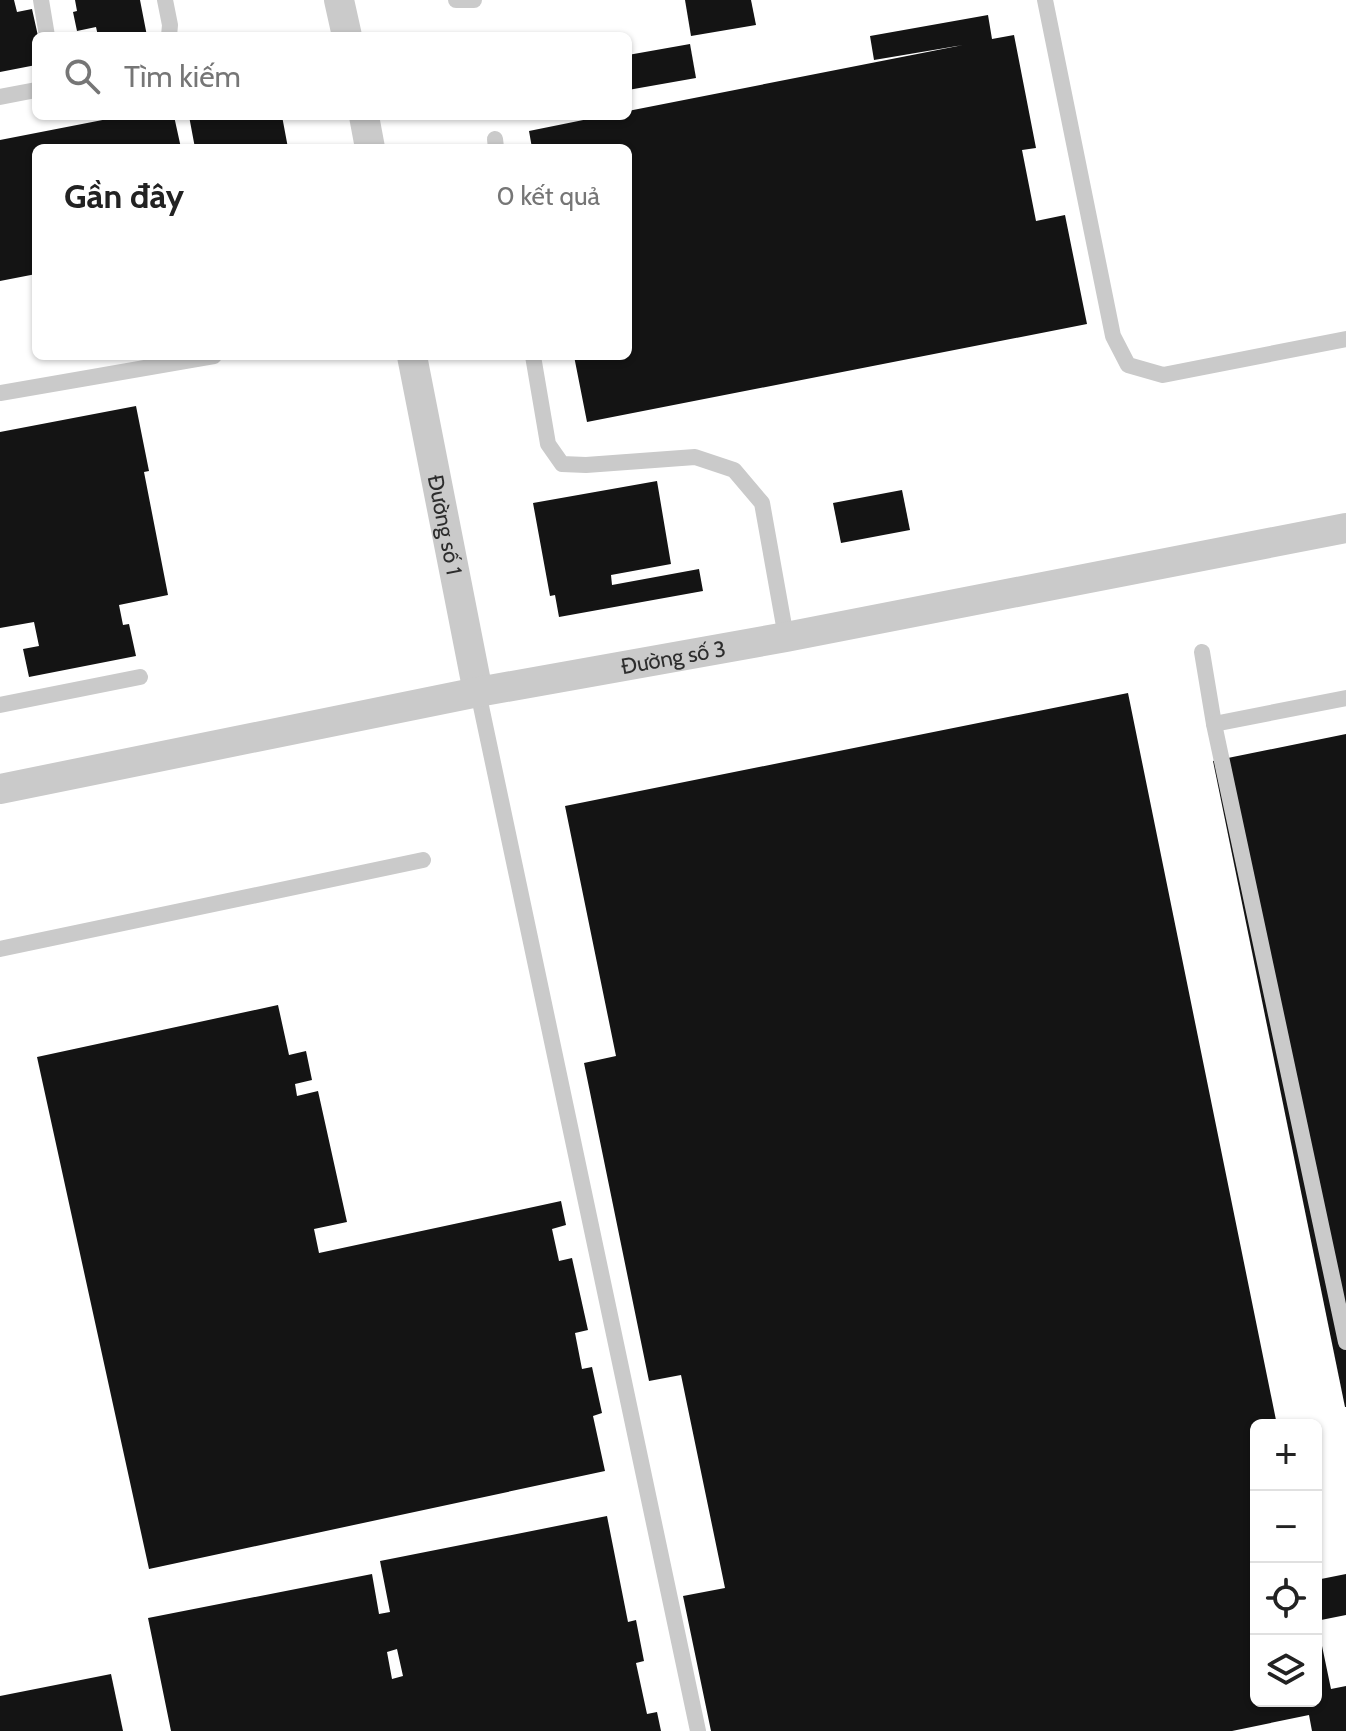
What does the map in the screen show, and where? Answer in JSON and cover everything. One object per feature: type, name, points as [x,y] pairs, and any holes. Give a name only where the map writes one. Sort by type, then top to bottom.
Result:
[{"type":"street","points":[[339,0],[346,32]]},
{"type":"street","points":[[365,120],[369,144]]},
{"type":"street","name":"Đường số 1","points":[[413,360],[478,692]]},
{"type":"street","name":"Đường số 3","points":[[0,789],[478,692],[786,637],[1346,528]]},
{"type":"lane","points":[[41,0],[46,32]]},
{"type":"lane","points":[[165,0],[169,32]]},
{"type":"lane","points":[[456,0],[474,0]]},
{"type":"lane","points":[[1045,0],[1113,336],[1128,365],[1163,375],[1346,339]]},
{"type":"lane","points":[[0,97],[32,91]]},
{"type":"lane","points":[[0,393],[191,360]]},
{"type":"lane","points":[[534,360],[548,444],[562,464],[695,457],[734,470],[762,503],[786,637]]},
{"type":"lane","points":[[1202,652],[1214,724],[1346,1342]]},
{"type":"lane","points":[[0,705],[140,677]]},
{"type":"lane","points":[[478,692],[698,1731]]},
{"type":"lane","points":[[1214,724],[1346,698]]},
{"type":"lane","points":[[0,949],[423,860]]},
{"type":"building","points":[[0,0],[14,0],[17,12],[32,9],[37,32],[32,32],[32,66],[0,72]]},
{"type":"building","points":[[75,0],[140,0],[146,32],[97,32],[96,27],[77,31],[73,12],[77,11]]},
{"type":"building","points":[[685,0],[751,0],[756,25],[691,36]]},
{"type":"building","points":[[988,15],[992,39],[1014,35],[1036,148],[1022,150],[1036,221],[1065,215],[1087,324],[587,422],[575,360],[632,360],[632,144],[531,144],[529,131],[583,120],[632,120],[632,110],[963,45],[874,60],[870,36]]},
{"type":"building","points":[[690,44],[696,78],[632,89],[632,54]]},
{"type":"building","points":[[102,120],[175,120],[180,144],[32,144],[32,275],[0,281],[0,140]]},
{"type":"building","points":[[190,120],[283,120],[287,144],[194,144]]},
{"type":"building","points":[[136,406],[149,471],[144,472],[168,595],[119,605],[123,625],[129,624],[136,656],[29,677],[23,649],[39,646],[34,622],[0,628],[0,432]]},
{"type":"building","points":[[657,481],[671,564],[611,575],[612,585],[699,569],[703,591],[559,617],[555,595],[550,596],[533,503]]},
{"type":"building","points":[[902,490],[910,530],[841,543],[833,503]]},
{"type":"building","points":[[1128,693],[1276,1419],[1250,1419],[1250,1707],[1322,1707],[1322,1646],[1331,1689],[1346,1686],[1346,1731],[1312,1731],[1309,1715],[1232,1731],[711,1731],[683,1596],[725,1588],[681,1375],[649,1381],[584,1063],[616,1056],[565,806]]},
{"type":"building","points":[[1346,734],[1346,1407],[1345,1407],[1213,761]]},
{"type":"building","points":[[278,1005],[289,1055],[306,1051],[312,1080],[295,1084],[297,1096],[318,1091],[347,1222],[314,1229],[319,1253],[561,1201],[566,1225],[552,1229],[559,1261],[572,1258],[588,1330],[575,1333],[582,1369],[592,1367],[602,1413],[593,1416],[605,1471],[149,1569],[37,1057]]},
{"type":"building","points":[[607,1516],[628,1622],[636,1620],[644,1661],[636,1663],[647,1714],[657,1712],[661,1731],[171,1731],[148,1618],[372,1574],[379,1614],[390,1612],[380,1561]],"holes":[[[397,1649],[403,1676],[392,1679],[387,1652]]]},
{"type":"building","points":[[1346,1574],[1346,1615],[1322,1620],[1322,1579]]},
{"type":"building","points":[[111,1674],[123,1731],[0,1731],[0,1696]]}]
